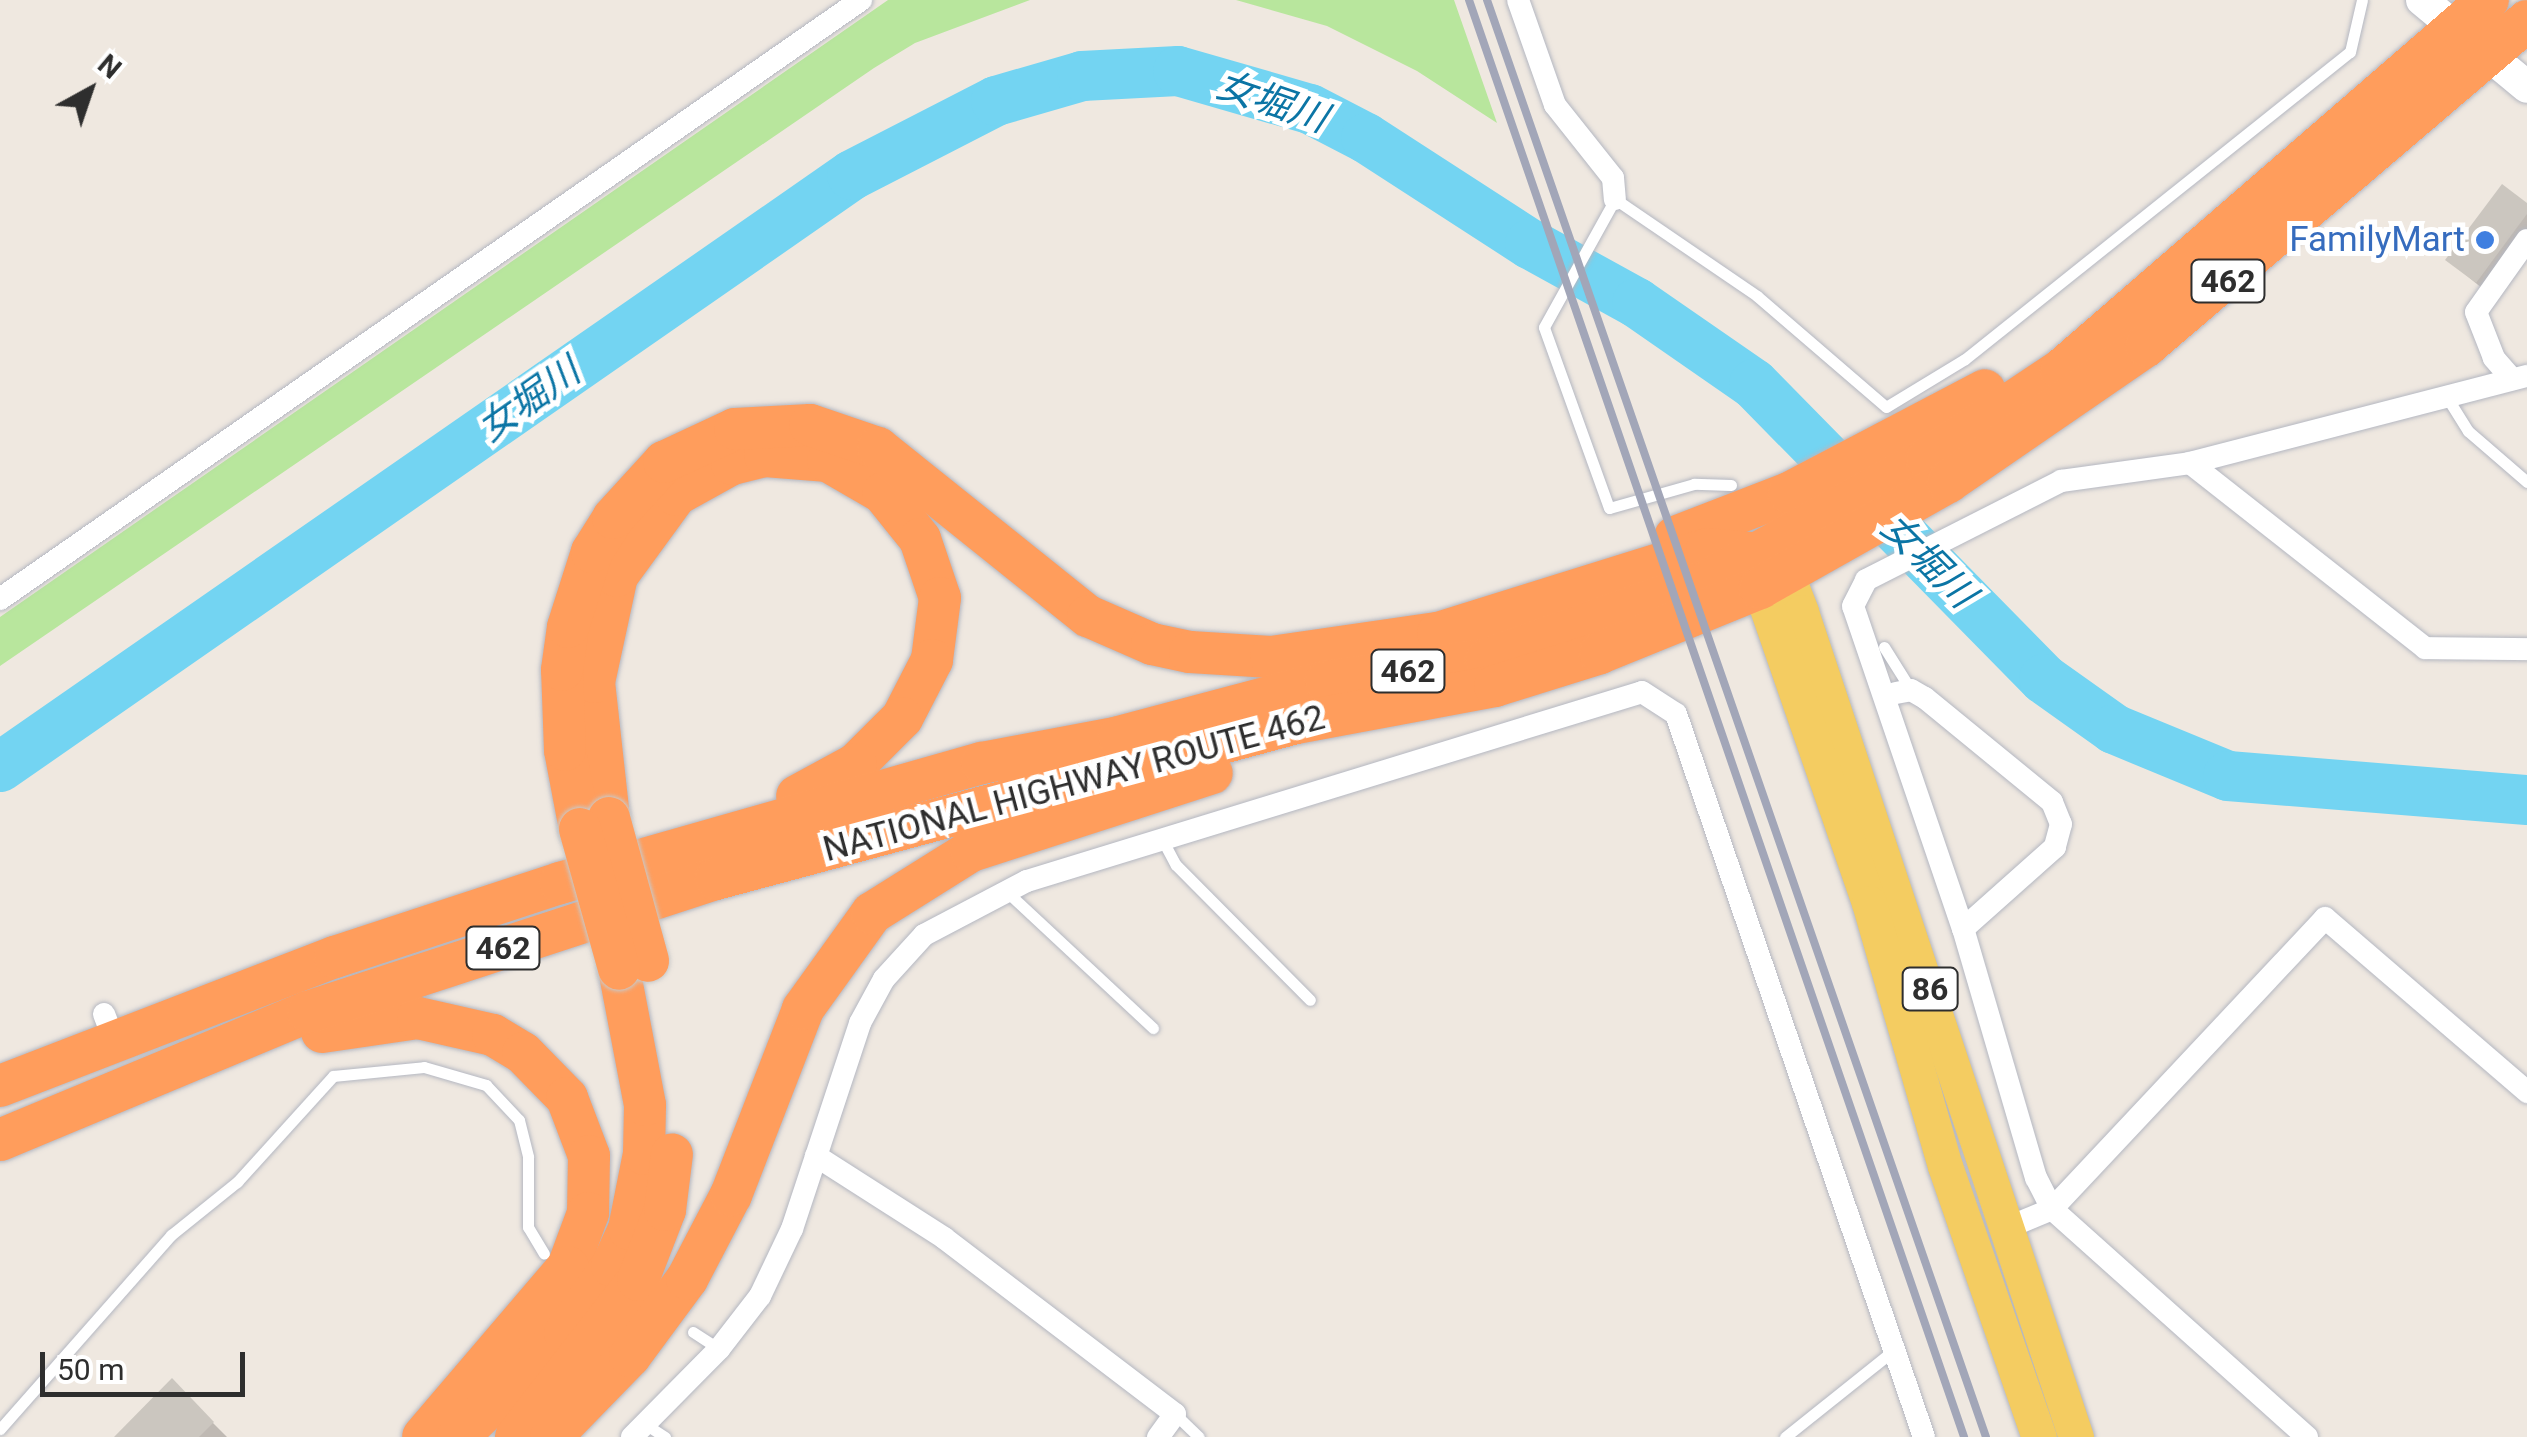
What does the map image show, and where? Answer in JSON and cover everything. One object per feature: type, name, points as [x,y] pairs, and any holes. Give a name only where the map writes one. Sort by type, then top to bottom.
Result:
[{"type":"highway","name":"NATIONAL HIGHWAY ROUTE 462","points":[[1927,459],[2058,340],[2262,176],[2317,153],[2477,27],[2527,21]]},
{"type":"highway","name":"NATIONAL HIGHWAY ROUTE 462","points":[[17,1134],[308,1012],[716,879],[1296,722],[1495,686],[1600,653],[1768,572],[1813,519],[1927,459],[2208,298],[2477,27]]},
{"type":"highway","points":[[516,1437],[615,1316],[654,1246],[665,1210],[672,1090],[594,823],[565,750],[562,670],[568,627],[592,552],[613,518],[664,462],[735,429],[810,425],[878,448],[914,472],[1055,594],[1120,632],[1226,656],[1317,651],[1438,633],[1706,549],[1768,572]]},
{"type":"highway","points":[[334,957],[526,880],[796,796],[856,764],[920,690],[939,629],[933,566],[905,515],[883,493],[828,461],[765,456],[703,476],[653,518],[617,576],[598,644],[594,823]]},
{"type":"highway","points":[[1317,651],[1524,591],[1813,519],[1927,459]]},
{"type":"highway","name":"NATIONAL HIGHWAY ROUTE 462","points":[[0,1086],[109,1027],[560,883],[982,763],[1120,737],[1326,682],[1486,660],[1646,604],[1768,572]]},
{"type":"highway","points":[[551,1437],[630,1356],[687,1279],[731,1196],[786,1048],[823,974],[872,913],[903,888],[1008,836],[1495,686]]},
{"type":"highway","points":[[458,1437],[564,1333],[629,1229],[644,1154],[645,1105],[633,965]]},
{"type":"highway","points":[[17,1134],[283,1044],[379,1020],[457,1022],[523,1053],[567,1098],[580,1125],[590,1156],[588,1213],[551,1294],[423,1437]]},
{"type":"main road","name":"86","points":[[1768,572],[1934,1000],[2004,1229],[2076,1437]]},
{"type":"main road","name":"86","points":[[1768,572],[2039,1437]]},
{"type":"street","points":[[0,599],[861,0]]},
{"type":"street","points":[[1518,0],[1555,105],[1613,178],[1613,204]]},
{"type":"street","points":[[2422,0],[2477,27],[2527,87]]},
{"type":"street","points":[[2519,377],[2494,358],[2476,312],[2527,240]]},
{"type":"street","points":[[2307,1437],[2052,1209],[2036,1178],[1962,929],[1855,618],[1857,590],[1866,580],[1980,517],[2092,472],[2190,463],[2448,399],[2519,377]]},
{"type":"street","points":[[2190,463],[2425,648],[2527,649]]},
{"type":"street","points":[[1903,692],[2052,802],[2061,824],[2055,846],[1962,929]]},
{"type":"street","points":[[647,1433],[760,1296],[792,1229],[860,1023],[884,979],[924,936],[1006,891],[1628,693],[1667,704],[1703,763],[1924,1437]]},
{"type":"street","points":[[2004,1229],[2052,1209],[2325,918],[2527,1092]]},
{"type":"street","points":[[816,1156],[944,1238],[1175,1414],[1158,1437]]},
{"type":"lane","points":[[1731,485],[1694,484],[1609,508],[1545,332],[1548,316],[1613,204],[1757,296],[1886,408],[1965,359],[2350,52],[2362,0]]},
{"type":"lane","points":[[2448,399],[2468,431],[2527,482]]},
{"type":"lane","points":[[1884,647],[1903,692]]},
{"type":"lane","points":[[1164,841],[1176,865],[1310,1000]]},
{"type":"lane","points":[[1006,891],[1153,1028]]},
{"type":"lane","points":[[0,1429],[171,1235],[237,1182],[333,1076],[424,1067],[486,1085],[519,1120],[528,1157],[528,1228],[544,1254]]},
{"type":"lane","points":[[694,1332],[719,1348]]},
{"type":"lane","points":[[1785,1437],[1894,1350]]},
{"type":"lane","points":[[1175,1414],[1199,1437]]},
{"type":"green space","points":[[888,0],[1030,0],[915,43],[874,68],[0,666],[0,617]]},
{"type":"green space","points":[[1236,0],[1454,0],[1497,123],[1417,71],[1327,26]]},
{"type":"building","points":[[2502,184],[2527,203],[2527,214],[2476,283],[2445,260]]},
{"type":"building","points":[[172,1378],[214,1422],[199,1437],[114,1437]]},
{"type":"waterway","name":"女堀川","points":[[0,767],[852,175],[996,101],[1082,76],[1178,71],[1310,109],[1366,138],[1530,244],[1637,303],[1754,384],[2044,679],[2114,729],[2228,776],[2527,800]]},
{"type":"railway","points":[[1469,0],[1964,1437]]},
{"type":"railway","points":[[1487,0],[1986,1437]]},
{"type":"place","name":"FamilyMart","points":[[2485,240]]}]
